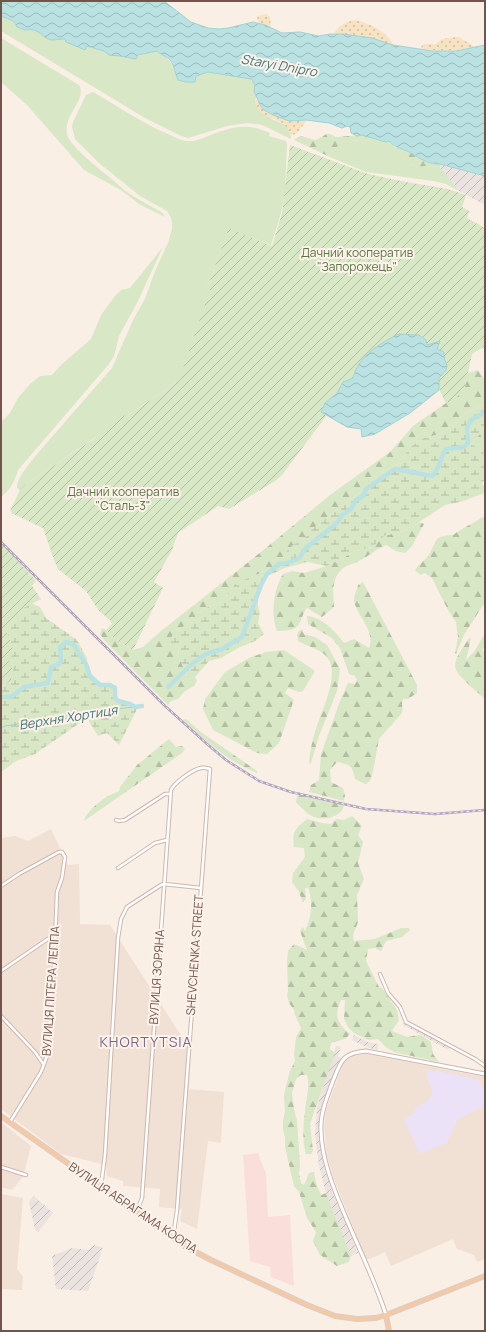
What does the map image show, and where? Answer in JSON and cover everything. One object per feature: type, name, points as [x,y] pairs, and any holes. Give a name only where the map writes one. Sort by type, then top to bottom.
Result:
[{"type":"main road","name":"ВУЛИЦЯ АБРАГАМА КООПА","points":[[1,1116],[186,1247],[307,1306],[335,1316],[357,1319],[376,1318],[485,1276]]},
{"type":"main road","points":[[386,1315],[389,1331]]},
{"type":"street","name":"SHEVCHENKA STREET","points":[[170,794],[174,785],[198,768],[204,767],[210,769],[176,1221],[172,1236]]},
{"type":"street","points":[[116,820],[126,820],[165,794],[170,794]]},
{"type":"street","name":"ВУЛИЦЯ ЗОРЯНА","points":[[137,1211],[142,1198],[170,794]]},
{"type":"street","points":[[118,868],[155,843],[166,840]]},
{"type":"street","name":"ВУЛИЦЯ ПІТЕРА ЛЕППА","points":[[1,886],[59,852],[62,852],[65,858],[62,878],[57,892],[47,1056],[44,1065],[10,1122]]},
{"type":"street","points":[[101,1186],[118,938],[121,919],[127,907],[160,885],[164,884],[200,888]]},
{"type":"street","points":[[1,971],[55,934]]},
{"type":"street","points":[[380,974],[388,993],[400,1007],[406,1022],[475,1059],[485,1066]]},
{"type":"street","points":[[1,1016],[35,1052],[44,1065]]},
{"type":"street","points":[[386,1315],[330,1178],[321,1131],[324,1108],[329,1091],[342,1060],[346,1055],[357,1052],[372,1052],[485,1074]]},
{"type":"street","points":[[1,1167],[26,1175]]},
{"type":"shaded area","points":[[440,164],[485,176],[485,205],[459,191],[441,169]]},
{"type":"shaded area","points":[[51,829],[68,865],[79,864],[80,924],[110,925],[191,1051],[189,1089],[224,1092],[221,1143],[208,1141],[197,1229],[180,1221],[182,1209],[159,1207],[160,1189],[123,1186],[123,1181],[107,1176],[106,1165],[61,1154],[1,1109],[1,838],[15,836],[28,841]]},
{"type":"shaded area","points":[[404,1022],[450,1047],[448,1050],[402,1024]]},
{"type":"shaded area","points":[[354,1035],[368,1042],[378,1044],[378,1050],[369,1048],[352,1040]]},
{"type":"shaded area","points":[[336,1046],[341,1047],[338,1056],[341,1058],[332,1077],[319,1124],[324,1165],[332,1191],[358,1253],[351,1256],[326,1193],[319,1166],[315,1135],[317,1107]]},
{"type":"shaded area","points":[[362,1053],[485,1077],[485,1259],[477,1262],[474,1255],[457,1249],[453,1239],[391,1266],[385,1252],[370,1259],[366,1259],[332,1174],[327,1156],[324,1127],[326,1110],[344,1061],[350,1056]]},
{"type":"shaded area","points":[[429,1070],[479,1080],[485,1093],[485,1099],[482,1107],[458,1119],[447,1143],[419,1154],[404,1119],[416,1112],[414,1108],[427,1102],[433,1093],[426,1074]]},
{"type":"shaded area","points":[[1,1122],[31,1146],[23,1177],[12,1190],[1,1187]]},
{"type":"shaded area","points":[[258,1153],[266,1174],[268,1217],[290,1215],[294,1286],[271,1277],[270,1267],[250,1261],[243,1155]]},
{"type":"shaded area","points":[[1,1194],[23,1198],[17,1269],[23,1277],[22,1290],[1,1289]]},
{"type":"shaded area","points":[[34,1196],[53,1213],[38,1232],[35,1230],[29,1202]]},
{"type":"shaded area","points":[[94,1245],[103,1248],[88,1291],[56,1289],[52,1256],[72,1248],[88,1250]]},
{"type":"green space","points":[[1,16],[25,30],[30,29],[57,39],[65,39],[66,42],[84,50],[87,46],[116,55],[136,59],[138,56],[157,51],[166,57],[171,63],[178,80],[195,82],[196,76],[208,72],[251,79],[251,81],[256,85],[255,94],[257,97],[254,101],[268,116],[287,127],[291,139],[262,125],[248,123],[227,126],[188,138],[181,136],[145,118],[1,31]]},
{"type":"green space","points":[[1,38],[79,85],[81,94],[67,126],[69,139],[84,156],[125,191],[163,213],[165,217],[139,204],[121,190],[84,170],[27,105],[1,82]]},
{"type":"green space","points":[[92,92],[160,131],[183,140],[195,141],[224,130],[246,127],[270,133],[269,136],[286,141],[285,192],[281,213],[271,245],[229,229],[207,288],[212,291],[181,379],[25,485],[20,490],[17,488],[17,484],[21,475],[37,454],[112,368],[134,318],[145,299],[155,271],[168,243],[172,229],[171,218],[167,211],[140,196],[99,163],[75,139],[72,127],[73,122],[86,95]]},
{"type":"green space","points":[[326,134],[336,137],[362,135],[376,138],[374,140],[341,142],[332,153],[332,158],[294,140],[301,136],[315,140]]},
{"type":"green space","points":[[376,138],[386,142],[389,141],[394,147],[408,151],[404,160],[416,167],[440,167],[459,191],[446,184],[434,181],[366,172],[332,158],[332,153],[341,142],[374,140]]},
{"type":"green space","points":[[290,145],[368,174],[448,189],[466,195],[462,207],[469,211],[467,218],[485,228],[485,346],[472,354],[465,387],[450,406],[448,402],[446,403],[439,388],[440,377],[443,373],[354,372],[353,378],[325,403],[321,412],[327,415],[282,475],[275,481],[229,509],[218,506],[178,533],[172,550],[154,582],[163,588],[133,650],[116,640],[106,630],[112,624],[110,620],[99,611],[86,591],[58,569],[43,528],[11,513],[12,512],[10,511],[20,490],[25,485],[95,438],[116,418],[130,414],[181,379],[180,377],[210,290],[207,288],[229,228],[272,246],[282,213]]},
{"type":"green space","points":[[408,151],[423,160],[440,164],[440,167],[415,167],[412,164],[405,164],[404,160]]},
{"type":"green space","points":[[163,247],[137,303],[119,336],[114,356],[109,364],[18,470],[12,485],[1,497],[1,422],[10,413],[18,398],[30,384],[40,376],[52,375],[62,364],[91,339],[101,315],[115,296],[121,290],[130,288]]},
{"type":"green space","points":[[478,370],[485,380],[485,404],[467,413],[440,434],[424,438],[410,447],[399,463],[370,479],[359,493],[311,530],[301,542],[286,552],[281,562],[266,571],[236,583],[222,601],[204,609],[187,625],[176,630],[179,658],[188,677],[195,677],[197,681],[194,686],[185,691],[178,699],[171,701],[168,705],[104,640],[100,634],[102,628],[116,640],[133,650],[143,647],[330,495],[390,452],[413,426],[446,403],[465,387],[468,373]]},
{"type":"green space","points":[[485,404],[485,429],[472,444],[485,454],[485,480],[482,482],[483,486],[485,486],[485,493],[460,502],[445,505],[407,530],[384,536],[372,547],[356,551],[327,566],[307,562],[285,568],[265,577],[258,591],[258,606],[260,613],[258,623],[264,634],[255,641],[240,647],[221,658],[209,661],[195,677],[188,677],[179,658],[178,647],[171,646],[170,639],[176,630],[187,625],[204,609],[222,601],[236,583],[266,571],[281,562],[286,552],[294,544],[301,542],[311,530],[359,493],[370,479],[399,463],[410,447],[424,438],[440,434],[467,413]]},
{"type":"green space","points":[[485,429],[485,454],[472,444]]},
{"type":"green space","points":[[482,517],[485,518],[485,602],[464,635],[456,654],[458,637],[456,622],[448,610],[432,578],[425,573],[420,575],[415,570],[428,556],[438,538],[453,535]]},
{"type":"green space","points":[[419,522],[424,524],[412,546],[405,553],[396,551],[386,545],[363,559],[342,569],[338,573],[334,582],[334,607],[322,617],[307,608],[298,625],[294,629],[277,631],[273,609],[277,587],[283,574],[292,571],[304,573],[327,566],[356,551],[372,547],[384,536],[407,530]]},
{"type":"green space","points":[[1,542],[36,581],[32,586],[41,599],[24,608],[6,630],[12,645],[13,654],[8,660],[13,670],[11,680],[1,687]]},
{"type":"green space","points":[[363,582],[417,685],[417,693],[408,699],[403,699],[402,713],[379,739],[371,779],[368,783],[365,784],[355,779],[352,768],[345,764],[337,762],[330,770],[331,782],[343,788],[345,796],[344,801],[309,792],[311,785],[319,780],[321,754],[340,701],[348,683],[355,684],[357,680],[355,676],[349,674],[340,648],[332,638],[308,624],[307,616],[323,622],[337,634],[344,643],[354,639],[369,648],[370,635],[358,612],[354,600],[358,585]]},
{"type":"green space","points":[[28,602],[40,607],[46,618],[77,640],[87,658],[88,670],[92,677],[100,685],[110,685],[115,688],[115,697],[118,701],[130,704],[133,708],[137,709],[119,745],[107,733],[98,736],[87,718],[35,754],[16,761],[1,772],[1,687],[6,684],[13,670],[7,660],[12,645],[6,630]]},
{"type":"green space","points":[[302,629],[304,634],[315,637],[327,645],[340,669],[337,691],[319,736],[310,764],[309,758],[313,739],[328,696],[332,676],[329,660],[326,656],[323,653],[298,641],[297,634]]},
{"type":"green space","points":[[485,633],[485,646],[482,651],[485,651],[485,699],[463,679],[456,670],[455,662],[469,638],[471,639],[466,660],[474,652]]},
{"type":"green space","points":[[284,650],[315,671],[303,691],[299,692],[288,688],[285,693],[294,700],[279,743],[267,754],[257,753],[213,730],[203,709],[205,699],[225,672],[249,658],[266,652]]},
{"type":"green space","points":[[186,719],[201,732],[257,771],[257,773],[236,763],[217,750],[183,720]]},
{"type":"green space","points":[[169,739],[176,747],[182,746],[185,749],[182,753],[84,821],[87,814],[98,804],[108,796],[119,791],[120,787],[137,765]]},
{"type":"green space","points":[[300,794],[344,805],[343,809],[332,817],[314,817],[296,802],[297,797]]},
{"type":"green space","points":[[352,816],[362,826],[358,835],[363,842],[358,863],[364,879],[357,895],[358,922],[353,935],[354,941],[375,939],[401,928],[409,928],[410,930],[402,937],[386,941],[381,951],[375,948],[368,949],[366,961],[379,987],[382,988],[397,1010],[399,1020],[392,1031],[407,1037],[420,1035],[431,1042],[433,1054],[439,1062],[394,1052],[387,1048],[378,1039],[368,1040],[354,1033],[348,1027],[344,1019],[345,1000],[341,1000],[337,1015],[338,1019],[342,1027],[350,1034],[345,1039],[331,1043],[330,1049],[335,1053],[310,1124],[313,1151],[311,1154],[306,1154],[303,1135],[308,1079],[307,1075],[301,1075],[296,1079],[292,1093],[297,1121],[300,1166],[299,1174],[301,1183],[304,1185],[309,1173],[314,1172],[316,1183],[321,1195],[326,1193],[351,1256],[349,1262],[337,1266],[320,1255],[313,1241],[316,1232],[307,1218],[299,1192],[294,1186],[285,1147],[283,1129],[285,1112],[284,1095],[290,1071],[295,1061],[294,1054],[296,1037],[301,1028],[294,1010],[289,1003],[287,995],[287,961],[288,951],[294,944],[307,950],[300,931],[303,927],[305,931],[311,909],[311,898],[308,887],[305,889],[306,898],[303,903],[299,892],[292,882],[293,873],[305,857],[304,848],[294,847],[295,831],[307,819],[331,824],[336,819],[344,820]]},
{"type":"sand","points":[[266,14],[270,17],[271,28],[258,22],[257,16]]},
{"type":"sand","points":[[355,20],[366,23],[382,32],[391,40],[393,45],[372,38],[334,33],[343,24]]},
{"type":"sand","points":[[459,37],[475,47],[448,50],[420,48],[424,44],[436,44],[444,39]]},
{"type":"sand","points":[[256,99],[265,110],[271,114],[284,119],[299,121],[306,120],[304,125],[297,133],[290,135],[286,126],[263,114],[259,110],[254,101]]},
{"type":"water","name":"Staryi Dnipro","points":[[1,1],[164,1],[191,22],[208,28],[228,28],[253,22],[265,25],[282,33],[300,32],[319,36],[343,34],[372,38],[393,45],[432,51],[456,51],[485,45],[485,176],[427,162],[396,147],[389,141],[386,142],[362,135],[357,136],[351,133],[350,127],[347,126],[342,128],[329,123],[306,120],[289,121],[273,115],[264,110],[260,105],[254,91],[255,85],[251,79],[208,72],[196,76],[195,82],[186,82],[178,80],[170,60],[157,51],[138,55],[136,59],[109,55],[104,51],[87,46],[85,50],[66,42],[65,39],[48,39],[37,31],[30,29],[25,30],[17,27],[12,21],[1,16]]},
{"type":"water","points":[[398,334],[419,335],[426,340],[427,345],[440,341],[437,349],[444,352],[447,366],[446,370],[439,378],[439,390],[410,413],[375,434],[362,437],[361,429],[347,427],[321,412],[325,403],[337,393],[343,382],[353,378],[360,363],[365,357],[384,342]]},
{"type":"waterway","points":[[168,687],[193,663],[206,654],[222,649],[242,637],[261,585],[267,574],[279,564],[287,563],[299,558],[306,548],[338,522],[342,515],[351,509],[356,500],[363,496],[366,489],[395,469],[432,476],[437,470],[446,449],[464,447],[468,443],[467,428],[471,420],[485,412]]},
{"type":"waterway","points":[[1,697],[11,697],[24,687],[48,683],[51,667],[59,664],[61,661],[60,647],[66,642],[73,644],[86,664],[90,676],[100,685],[110,685],[115,688],[115,697],[118,701],[135,707],[142,706]]},
{"type":"waterway","name":"Верхня Хортиця","points":[[1,728],[5,726],[88,712],[135,707]]},
{"type":"railway","points":[[1,542],[165,706],[226,760],[259,781],[291,792],[366,809],[435,814],[485,810]]},
{"type":"district","name":"KHORTYTSIA","points":[[146,1042]]},
{"type":"park label","name":"Дачний кооператив \"Запорожець\"","points":[[357,260]]},
{"type":"park label","name":"Дачний кооператив \"Сталь-3\"","points":[[123,499]]}]
